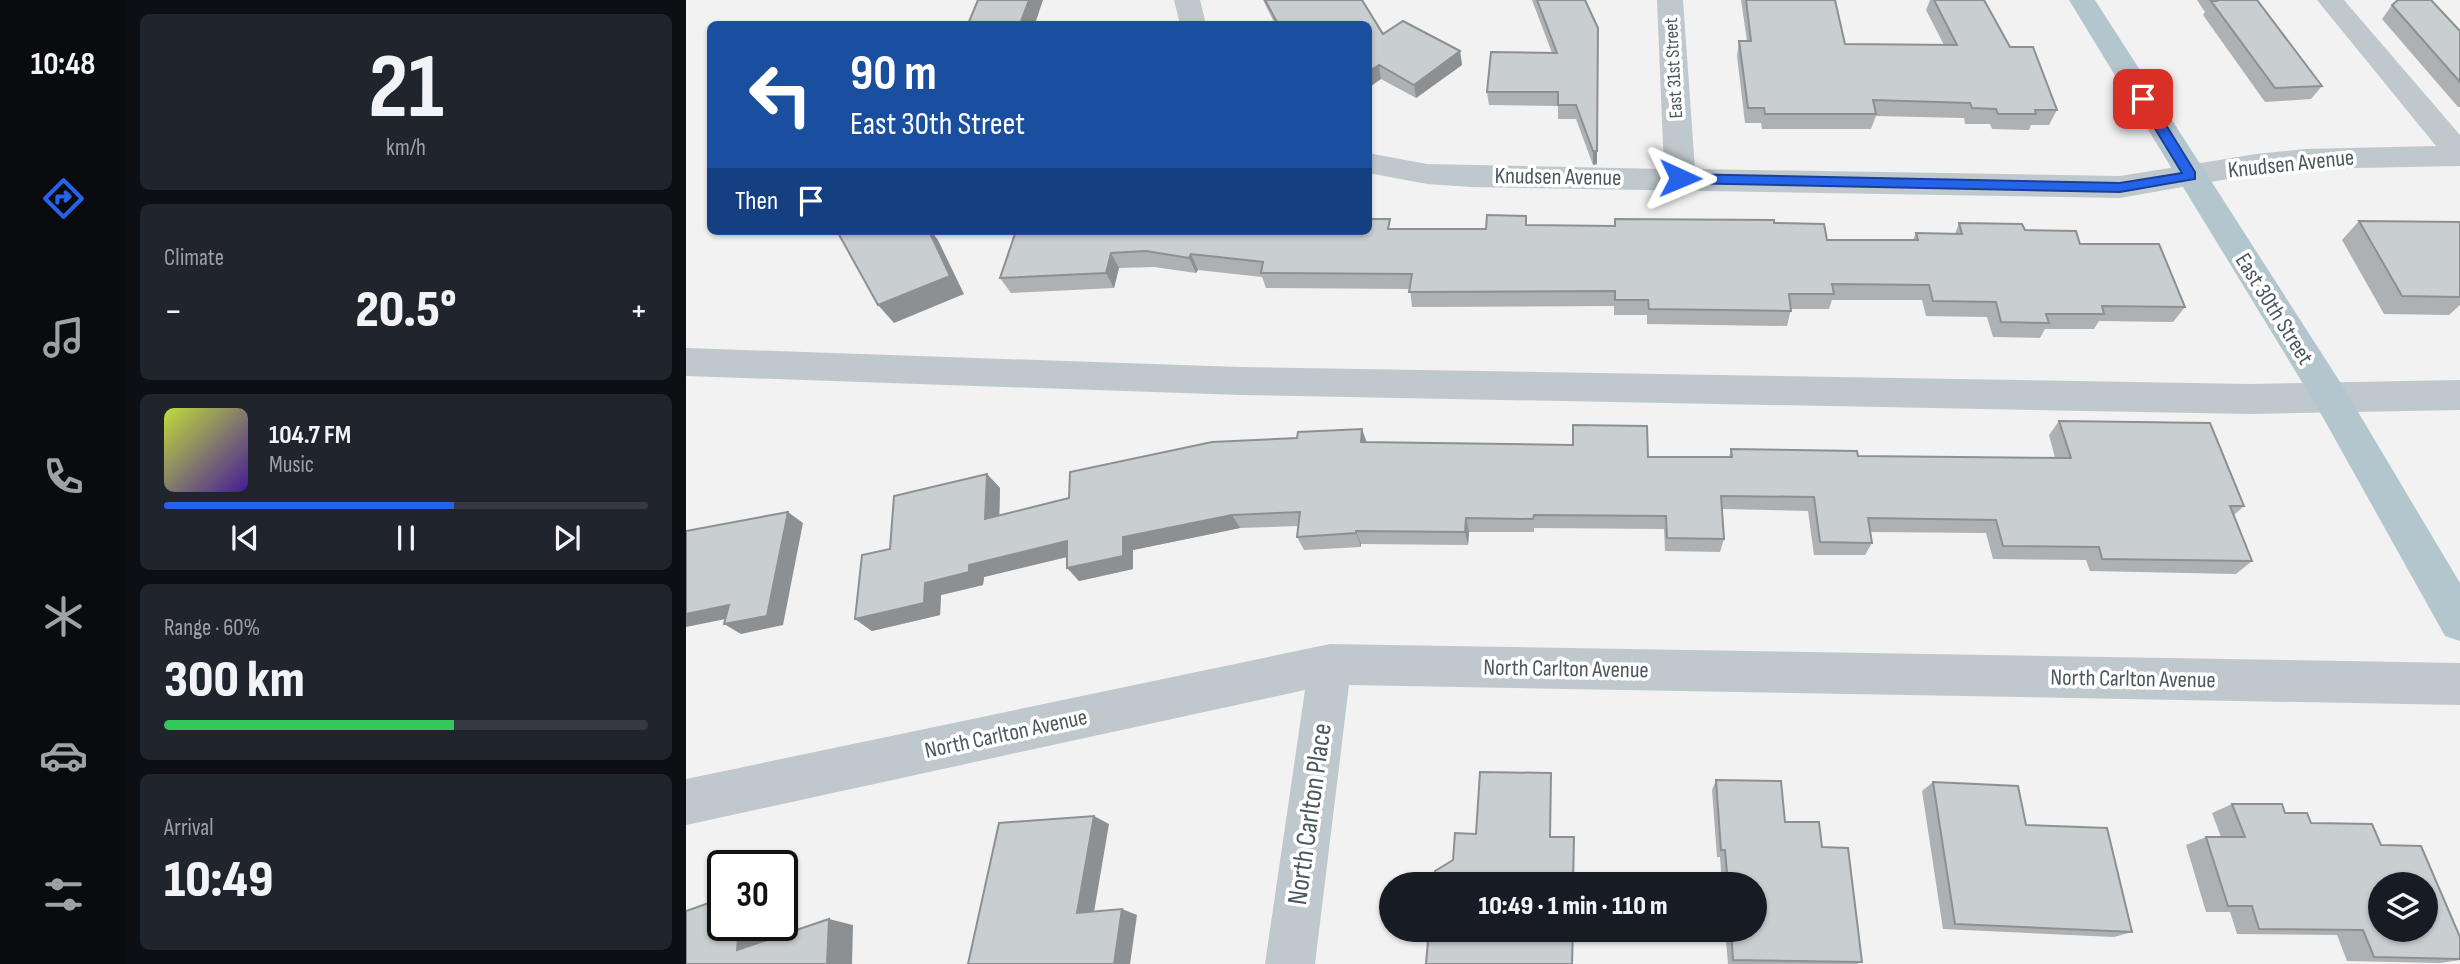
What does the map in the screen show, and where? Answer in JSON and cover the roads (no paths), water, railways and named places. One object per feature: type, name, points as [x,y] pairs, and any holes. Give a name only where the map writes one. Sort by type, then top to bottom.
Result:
[{"type":"main road","name":"East 30th Street","points":[[2082,0],[2329,395],[2460,622]]},
{"type":"street","points":[[1187,0],[1192,21]]},
{"type":"street","name":"East 31st Street","points":[[1670,0],[1680,178]]},
{"type":"street","points":[[2330,0],[2460,155]]},
{"type":"street","name":"Knudsen Avenue","points":[[1372,164],[1427,174],[1471,176],[2120,187],[2305,159],[2460,155]]},
{"type":"street","points":[[686,362],[1254,382],[2236,399],[2329,395],[2460,395]]},
{"type":"street","name":"North Carlton Avenue","points":[[686,802],[1330,664],[2460,684]]},
{"type":"street","name":"North Carlton Place","points":[[1290,964],[1330,664]]}]
